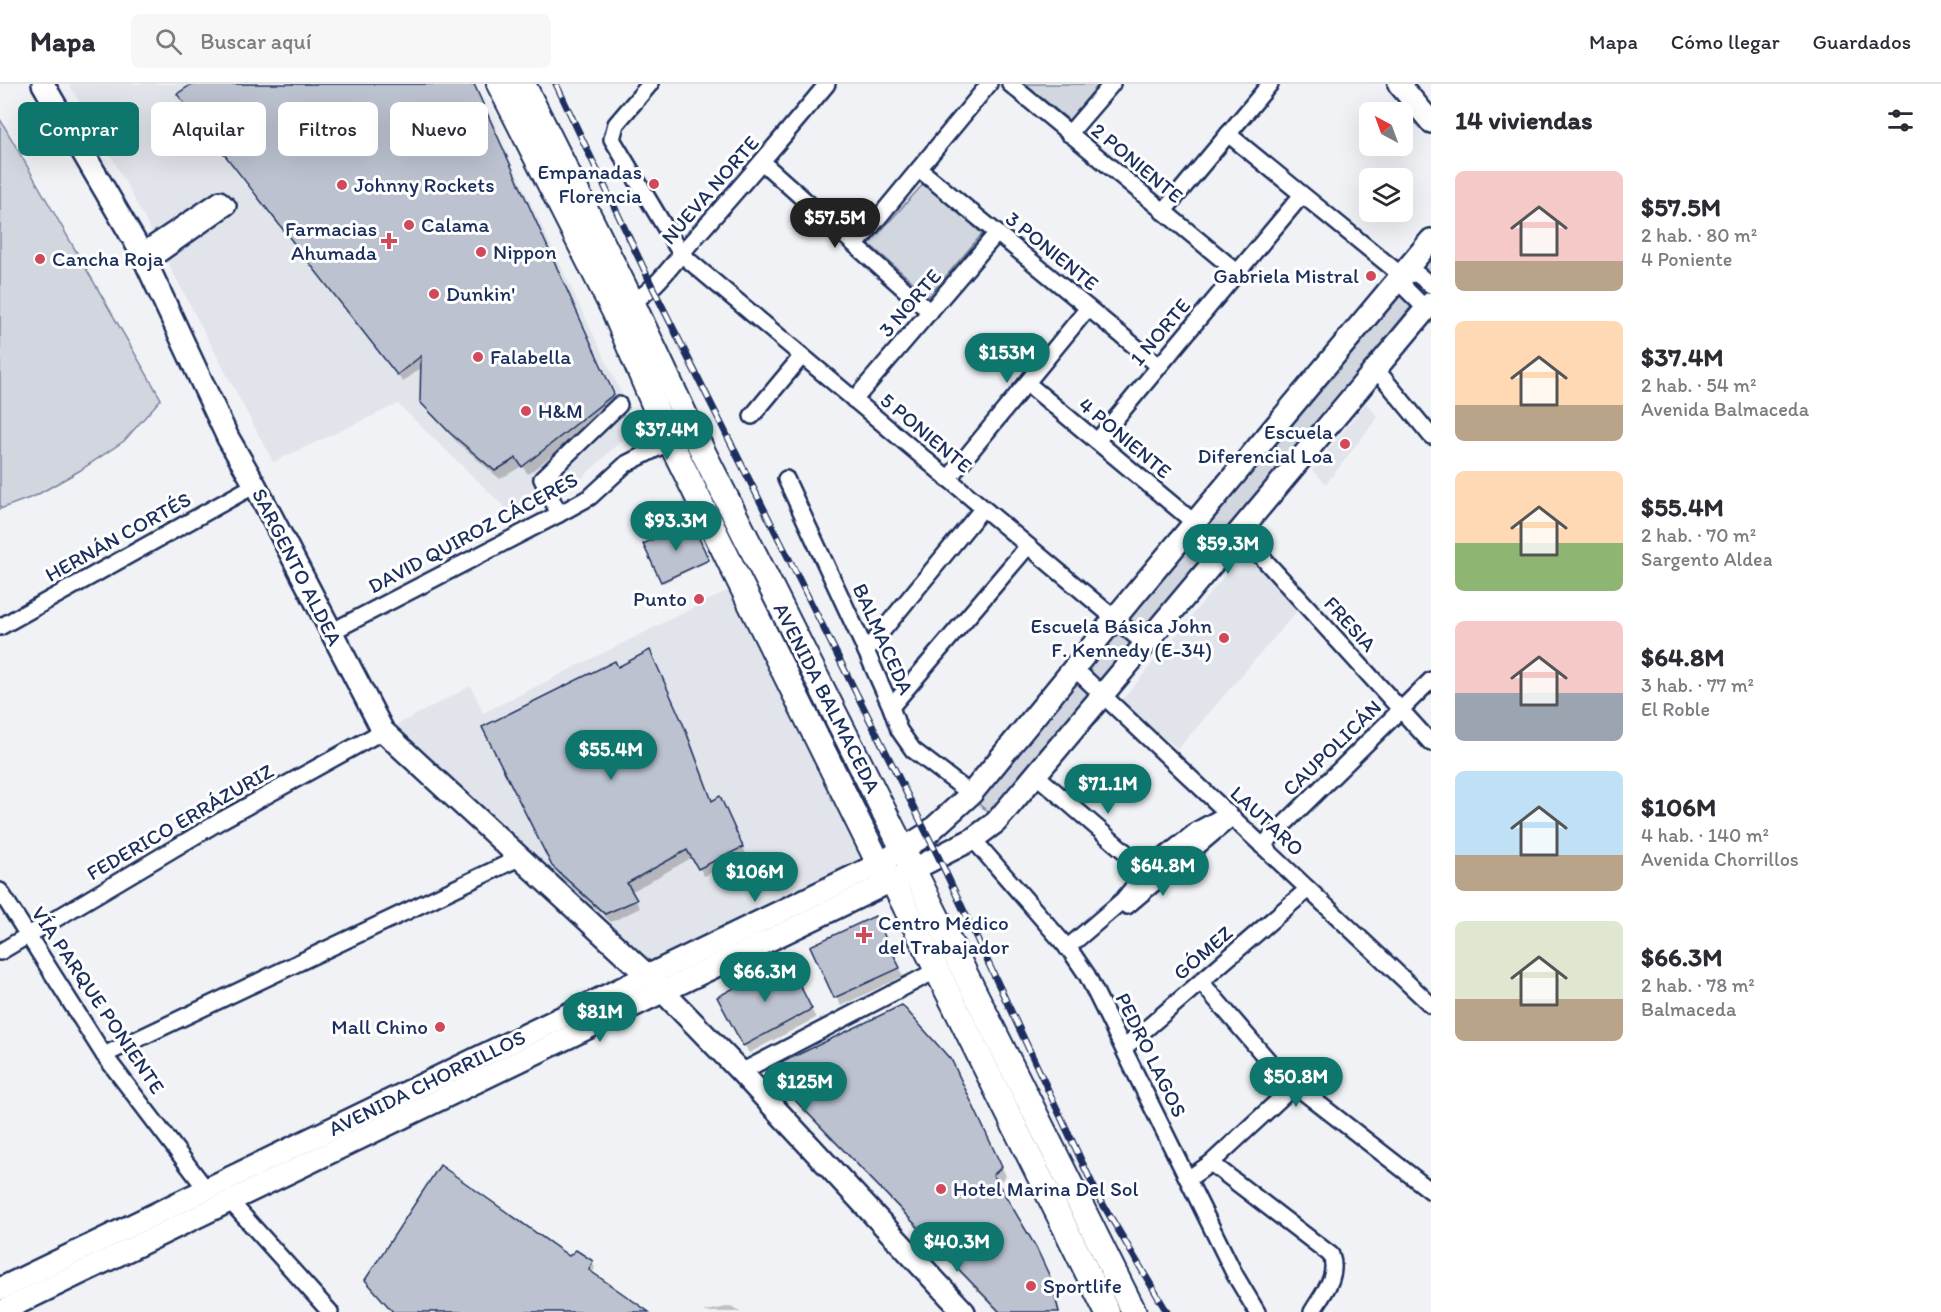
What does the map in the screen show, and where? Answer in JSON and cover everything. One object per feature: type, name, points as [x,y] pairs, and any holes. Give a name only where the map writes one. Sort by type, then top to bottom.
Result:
[{"type":"main road","name":"AVENIDA BALMACEDA","points":[[500,84],[692,430],[897,865],[937,970],[1107,1312]]},
{"type":"main road","name":"AVENIDA BALMACEDA","points":[[523,84],[623,307],[670,442],[1134,1312]]},
{"type":"street","name":"SARGENTO ALDEA","points":[[43,84],[144,258],[228,438],[255,485],[383,731],[655,984],[741,1072],[918,1264]]},
{"type":"street","name":"5 PONIENTE","points":[[650,84],[616,124],[612,139],[681,254],[1145,644]]},
{"type":"street","name":"NUEVA NORTE","points":[[623,307],[653,288],[827,84]]},
{"type":"street","points":[[856,245],[989,84]]},
{"type":"street","name":"2 PONIENTE","points":[[1010,84],[1237,272]]},
{"type":"street","points":[[1069,134],[1112,84]]},
{"type":"street","points":[[1162,212],[1270,84]]},
{"type":"street","points":[[1399,84],[1431,122]]},
{"type":"street","points":[[897,865],[973,838],[996,822],[1428,306],[1406,289],[1401,275],[1228,134]]},
{"type":"street","points":[[762,162],[930,312]]},
{"type":"street","name":"3 PONIENTE","points":[[919,169],[1159,366]]},
{"type":"street","name":"1 NORTE","points":[[1097,441],[1303,196]]},
{"type":"street","points":[[220,199],[228,206],[144,258],[220,199]]},
{"type":"street","name":"3 NORTE","points":[[855,400],[997,233]]},
{"type":"street","points":[[897,865],[971,794],[1431,240]]},
{"type":"street","points":[[1401,275],[1417,274],[1431,285]]},
{"type":"street","points":[[948,479],[1089,308]]},
{"type":"street","points":[[752,416],[802,356]]},
{"type":"street","points":[[1376,369],[1431,436]]},
{"type":"street","name":"4 PONIENTE","points":[[1028,384],[1196,524]]},
{"type":"street","points":[[559,514],[542,479],[619,405]]},
{"type":"street","name":"DAVID QUIROZ CÁCERES","points":[[331,632],[590,497],[626,464],[692,430]]},
{"type":"street","name":"BALMACEDA","points":[[786,479],[891,706],[899,730],[913,750],[971,794]]},
{"type":"street","name":"HERNÁN CORTÉS","points":[[0,627],[255,485]]},
{"type":"street","points":[[866,651],[983,508]]},
{"type":"street","name":"FRESIA","points":[[1239,532],[1431,743]]},
{"type":"street","points":[[891,706],[1028,546]]},
{"type":"street","name":"LAUTARO","points":[[1074,668],[1431,1005]]},
{"type":"street","name":"CAUPOLICÁN","points":[[1262,846],[1431,680]]},
{"type":"street","name":"FEDERICO ERRÁZURIZ","points":[[0,952],[222,820],[383,731]]},
{"type":"street","points":[[1036,775],[1152,875]]},
{"type":"street","points":[[1070,950],[1152,875],[1197,830],[1230,815]]},
{"type":"street","name":"PEDRO LAGOS","points":[[973,838],[1070,950],[1087,975],[1234,1275],[1257,1312]]},
{"type":"street","points":[[104,1055],[519,858]]},
{"type":"street","name":"AVENIDA CHORRILLOS","points":[[0,1312],[230,1201],[422,1097],[897,865]]},
{"type":"street","name":"GÓMEZ","points":[[1124,1048],[1308,889]]},
{"type":"street","name":"VÍA PARQUE PONIENTE","points":[[0,891],[104,1055],[206,1189]]},
{"type":"street","points":[[741,1072],[937,970]]},
{"type":"street","points":[[1201,982],[1279,1073],[1431,1191]]},
{"type":"street","points":[[1188,1179],[1211,1163],[1294,1086]]},
{"type":"street","name":"AVENIDA CHORRILLOS","points":[[0,1289],[206,1189],[422,1097]]},
{"type":"street","points":[[1211,1163],[1330,1255],[1335,1266],[1332,1277],[1312,1312]]},
{"type":"street","points":[[230,1201],[330,1312]]},
{"type":"street","points":[[918,1264],[964,1312]]},
{"type":"street","points":[[918,1264],[971,1312]]},
{"type":"shaded area","points":[[69,84],[474,84],[483,102],[390,102],[390,156],[488,156],[488,113],[637,426],[576,484],[512,514],[398,404],[273,462],[111,156],[139,156],[139,102],[80,102]]},
{"type":"shaded area","points":[[1025,84],[1099,84],[1069,120]]},
{"type":"shaded area","name":"Cancha Roja","points":[[0,119],[18,150],[18,156],[21,156],[161,399],[124,441],[79,471],[35,496],[0,509]]},
{"type":"shaded area","points":[[926,181],[982,234],[929,296],[869,244]]},
{"type":"shaded area","points":[[1431,252],[1431,282],[993,816],[973,799]]},
{"type":"shaded area","name":"Escuela Diferencial Loa","points":[[1366,403],[1378,417],[1326,484],[1312,470]]},
{"type":"shaded area","name":"Escuela Básica John F. Kennedy (E-34)","points":[[1248,547],[1298,610],[1178,749],[1120,703]]},
{"type":"shaded area","points":[[733,588],[867,859],[647,966],[387,730],[471,686],[483,713]]},
{"type":"building","name":"Calama","points":[[192,84],[474,84],[482,102],[390,102],[390,156],[488,156],[488,115],[614,394],[522,467],[516,458],[495,471],[450,433],[420,402],[421,356],[397,375],[226,156],[266,156],[266,102],[183,102],[177,94]]},
{"type":"building","points":[[691,521],[709,560],[661,582],[643,544]]},
{"type":"building","points":[[650,650],[684,726],[712,801],[720,796],[743,847],[698,869],[687,850],[627,883],[637,900],[605,914],[552,866],[482,727],[615,661],[618,667]]},
{"type":"building","points":[[875,916],[900,968],[834,998],[810,946]]},
{"type":"building","points":[[787,960],[812,1009],[743,1046],[717,997]]},
{"type":"building","name":"Hotel Marina Del Sol","points":[[902,1005],[952,1061],[1002,1167],[993,1175],[1036,1247],[1050,1277],[1059,1312],[1000,1312],[766,1070]]},
{"type":"building","points":[[440,1165],[569,1256],[576,1250],[593,1261],[589,1270],[649,1312],[393,1312],[365,1280]]},
{"type":"railway","points":[[556,84],[653,288],[938,856],[1098,1196],[1167,1312]]},
{"type":"place","name":"Empanadas Florencia","points":[[654,184]]},
{"type":"place","name":"Johnny Rockets","points":[[342,185]]},
{"type":"place","name":"Calama","points":[[409,225]]},
{"type":"place","name":"Farmacias Ahumada","points":[[389,241]]},
{"type":"place","name":"Nippon","points":[[481,252]]},
{"type":"place","name":"Cancha Roja","points":[[40,259]]},
{"type":"place","name":"Gabriela Mistral","points":[[1371,276]]},
{"type":"place","name":"Dunkin'","points":[[434,294]]},
{"type":"place","name":"Falabella","points":[[478,357]]},
{"type":"place","name":"H&M","points":[[526,411]]},
{"type":"place","name":"Escuela Diferencial Loa","points":[[1345,444]]},
{"type":"place","name":"Punto","points":[[699,599]]},
{"type":"place","name":"Escuela Básica John F. Kennedy (E-34)","points":[[1224,638]]},
{"type":"place","name":"Centro Médico del Trabajador","points":[[864,935]]},
{"type":"place","name":"Mall Chino","points":[[440,1027]]},
{"type":"place","name":"Hotel Marina Del Sol","points":[[941,1189]]},
{"type":"place","name":"Sportlife","points":[[1031,1286]]}]
